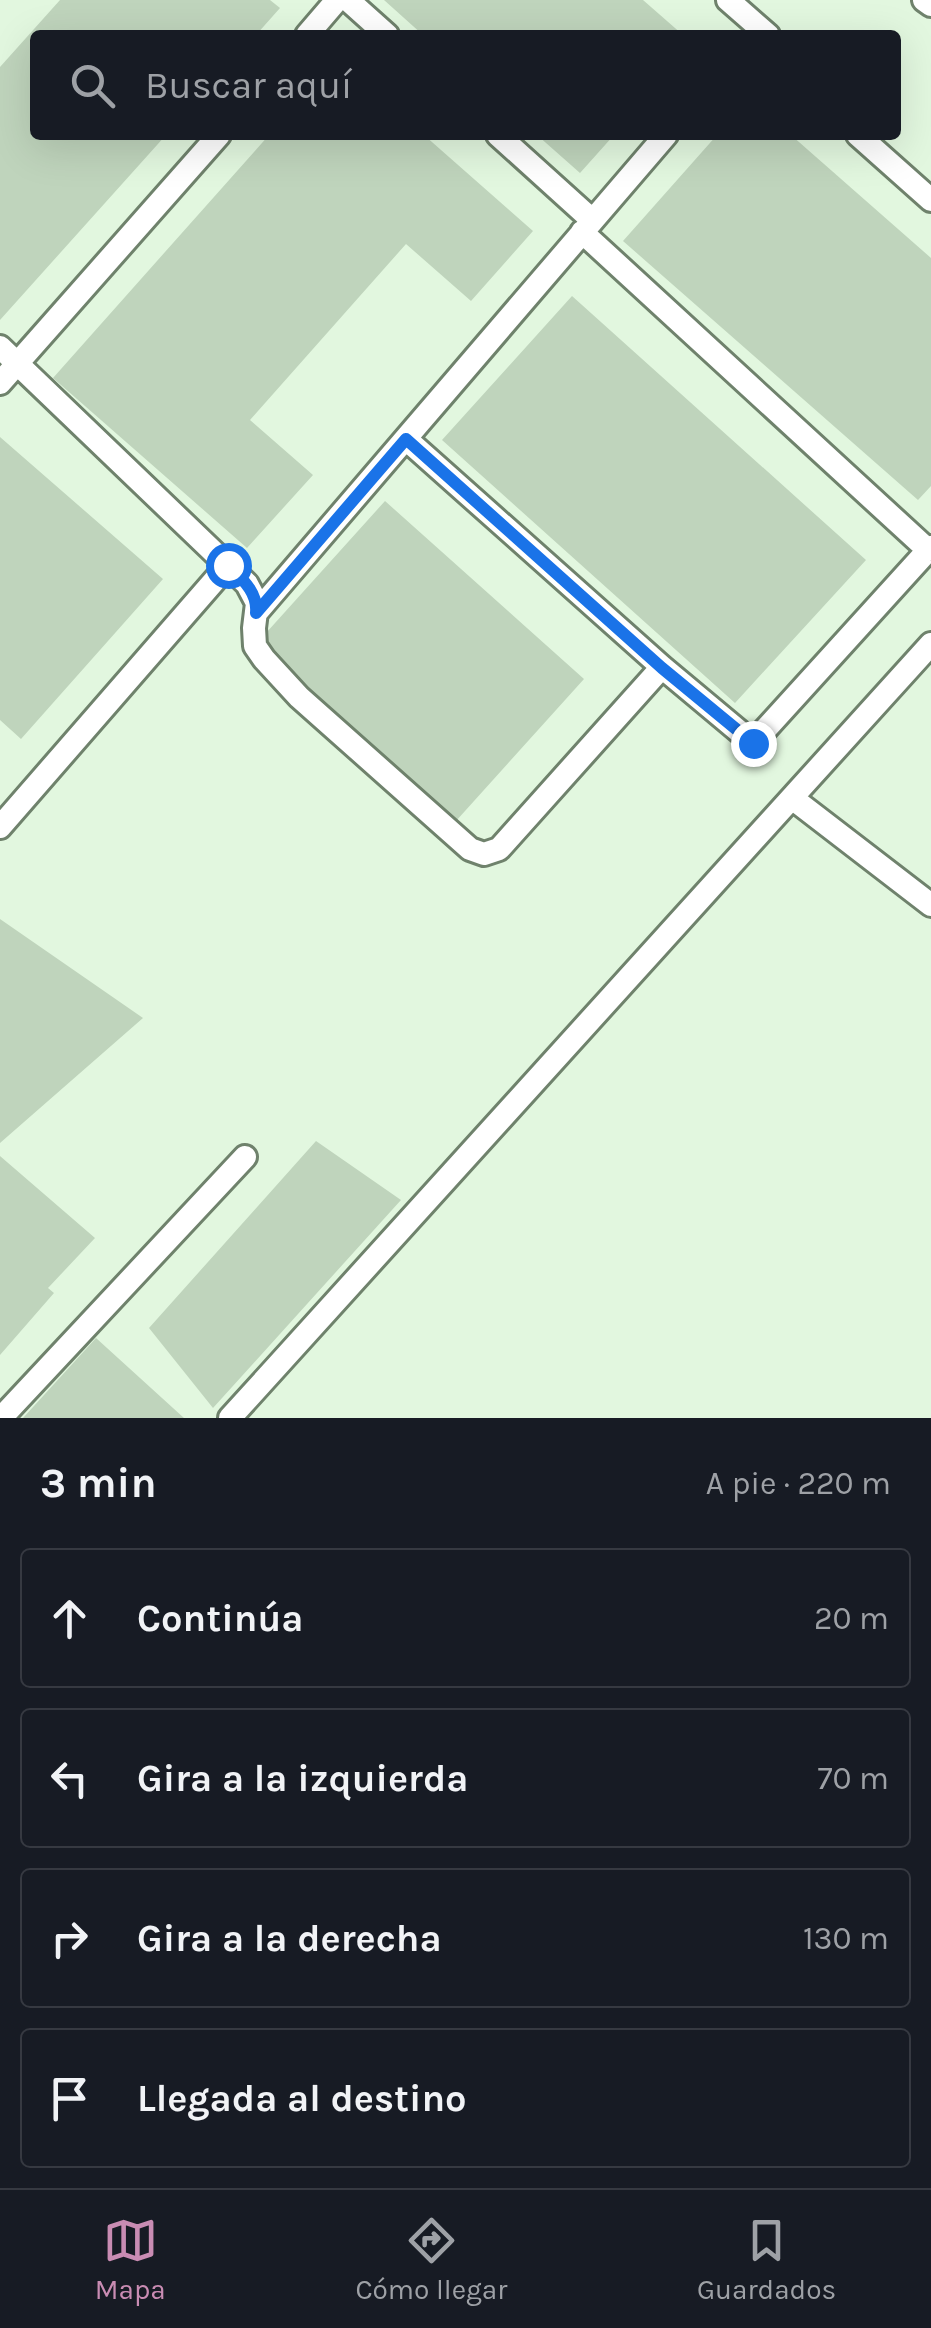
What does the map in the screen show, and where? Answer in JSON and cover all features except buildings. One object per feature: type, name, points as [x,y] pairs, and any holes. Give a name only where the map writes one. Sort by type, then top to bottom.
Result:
[{"type":"lane","points":[[311,30],[338,0]]},
{"type":"lane","points":[[348,0],[381,30]]},
{"type":"lane","points":[[728,0],[758,30]]},
{"type":"lane","points":[[924,0],[931,5]]},
{"type":"lane","points":[[0,383],[9,355],[213,140]]},
{"type":"lane","points":[[406,439],[662,668],[753,743],[930,549],[587,226],[503,140]]},
{"type":"lane","points":[[256,613],[662,140]]},
{"type":"lane","points":[[864,140],[931,200]]},
{"type":"lane","points":[[9,355],[247,584],[257,603],[255,646],[264,660],[299,697],[470,850],[492,852],[504,844],[662,668]]},
{"type":"lane","points":[[0,828],[228,565]]},
{"type":"lane","points":[[230,1418],[931,644]]},
{"type":"lane","points":[[792,798],[931,905]]},
{"type":"lane","points":[[1,1418],[246,1156]]},
{"type":"route","points":[[228,565],[247,584],[257,603],[256,613],[406,439],[662,668],[753,743]]}]
